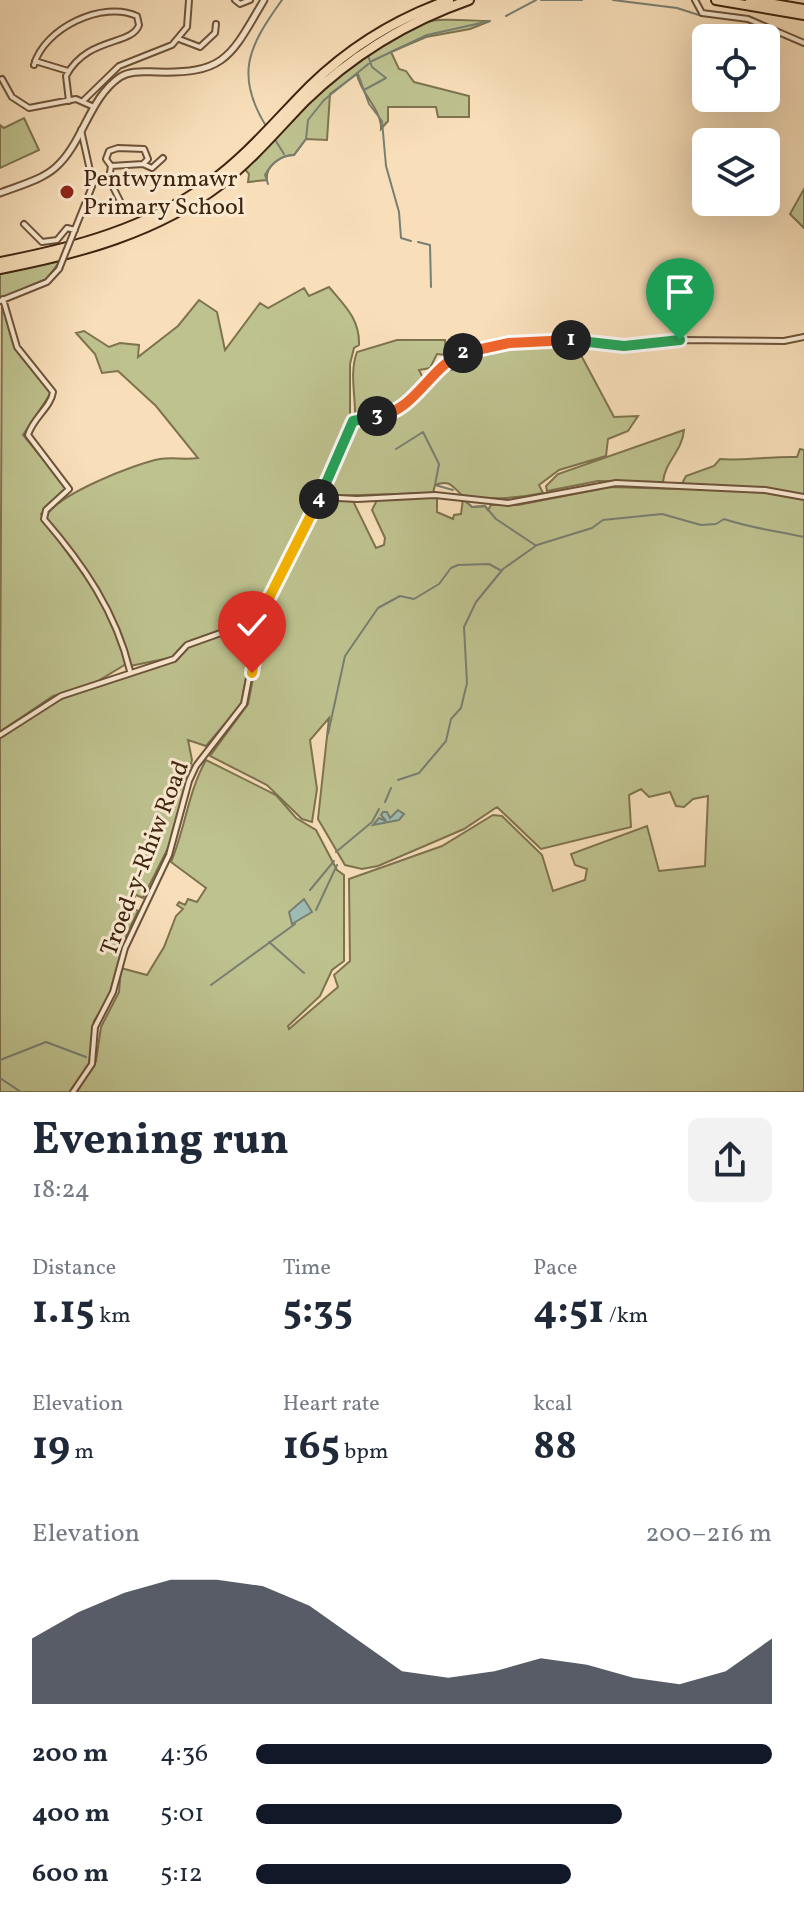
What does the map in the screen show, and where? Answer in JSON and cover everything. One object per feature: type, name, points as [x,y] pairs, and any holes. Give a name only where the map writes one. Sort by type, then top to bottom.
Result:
[{"type":"main road","points":[[0,262],[109,234],[181,202],[240,157],[319,78],[354,49],[411,16],[449,0]]},
{"type":"main road","points":[[0,269],[112,241],[171,216],[222,183],[355,57],[422,18],[469,0]]},
{"type":"main road","points":[[716,0],[790,10],[804,9]]},
{"type":"main road","points":[[750,0],[804,15]]},
{"type":"street","points":[[83,101],[119,66],[142,55],[164,51],[179,39],[189,20],[189,0]]},
{"type":"street","points":[[235,0],[240,4],[250,0]]},
{"type":"street","points":[[0,193],[55,169],[94,107],[113,83],[128,73],[193,73],[219,63],[238,44],[264,0]]},
{"type":"street","points":[[696,2],[702,13],[748,19],[804,43]]},
{"type":"street","points":[[68,71],[34,63],[47,39],[92,11],[119,7],[137,16],[137,31],[121,41],[100,44],[80,55],[68,71],[65,83],[69,101]]},
{"type":"street","points":[[179,39],[200,47],[208,43],[216,24]]},
{"type":"street","points":[[2,79],[12,97],[29,108],[69,101],[83,101],[94,107]]},
{"type":"street","points":[[81,130],[92,181],[59,269],[47,282],[2,300],[19,351],[35,366],[53,392],[51,401],[35,418],[29,438],[69,489],[46,510],[44,519],[92,580],[119,635],[130,671]]},
{"type":"street","points":[[122,205],[109,179],[111,166],[106,159],[109,151],[118,148],[144,149],[148,159],[143,164]]},
{"type":"street","points":[[111,166],[143,164],[152,168],[163,158]]},
{"type":"street","points":[[92,181],[109,179]]},
{"type":"street","points":[[24,224],[42,242],[57,240],[67,228],[74,232]]},
{"type":"street","name":"Troed-y-Rhiw Road","points":[[73,1092],[92,1064],[95,1027],[113,992],[125,948],[169,855],[196,766],[244,704],[263,606],[320,497],[353,421],[391,414],[448,360],[469,351],[562,339],[624,346],[688,339],[784,341],[804,337]]},
{"type":"street","points":[[320,497],[435,495],[508,503],[616,483],[765,490],[804,497]]},
{"type":"street","points":[[0,735],[61,696],[174,659],[187,645],[232,629],[263,606]]},
{"type":"green space","points":[[430,21],[490,21],[470,29],[426,37],[391,52],[399,69],[406,71],[414,82],[469,96],[469,117],[438,117],[436,107],[388,107],[388,121],[381,129],[378,115],[357,74],[330,94],[327,140],[306,139],[294,155],[279,159],[271,166],[267,180],[248,182],[249,174],[244,168],[326,86],[371,50],[395,35]]},
{"type":"green space","points":[[24,118],[39,150],[0,168],[0,125],[4,128]]},
{"type":"green space","points":[[804,189],[804,228],[790,214]]},
{"type":"green space","points":[[60,261],[47,279],[0,298],[0,274]]},
{"type":"green space","points":[[329,287],[350,313],[359,336],[359,345],[354,348],[350,364],[350,423],[327,483],[268,598],[237,624],[189,641],[174,657],[130,666],[116,625],[97,587],[46,518],[63,500],[115,474],[160,459],[198,458],[156,406],[118,371],[102,373],[95,354],[76,333],[84,331],[109,347],[120,343],[139,345],[138,357],[178,326],[199,300],[217,312],[225,350],[260,303],[268,308],[304,288],[309,296]]},
{"type":"green space","points":[[2,303],[16,350],[34,367],[51,393],[23,435],[68,489],[41,514],[102,603],[112,621],[126,664],[93,684],[53,696],[0,732]]},
{"type":"green space","points":[[397,340],[445,340],[446,355],[437,354],[430,368],[419,370],[425,382],[392,412],[355,418],[353,377],[357,352]]},
{"type":"green space","points":[[558,341],[574,342],[614,417],[638,416],[628,431],[608,439],[606,456],[559,470],[539,485],[543,493],[523,497],[463,496],[445,483],[435,485],[433,493],[325,496],[345,438],[356,423],[391,416],[448,363],[451,370],[480,360],[482,351]]},
{"type":"green space","points":[[684,430],[663,482],[598,481],[547,491],[546,486],[558,474]]},
{"type":"green space","points":[[800,449],[804,450],[804,1092],[77,1092],[96,1061],[101,1027],[119,992],[121,968],[147,975],[164,947],[176,916],[183,909],[177,905],[179,902],[185,905],[188,899],[197,902],[206,888],[171,862],[206,760],[276,795],[296,818],[316,830],[337,870],[344,875],[344,961],[332,970],[320,996],[288,1026],[289,1029],[338,987],[334,975],[350,961],[349,879],[442,846],[493,815],[502,816],[542,855],[553,891],[585,880],[587,869],[575,865],[571,854],[647,826],[659,871],[705,866],[708,796],[693,799],[684,807],[676,806],[670,792],[649,797],[641,789],[629,795],[631,827],[541,849],[497,807],[464,829],[378,866],[362,869],[345,865],[318,819],[329,718],[310,740],[317,789],[312,822],[302,819],[267,785],[210,756],[248,704],[267,607],[292,550],[321,500],[353,501],[376,548],[384,545],[385,538],[372,510],[377,500],[437,497],[437,512],[453,519],[454,515],[461,514],[463,499],[472,507],[485,506],[488,510],[491,505],[518,505],[610,487],[679,489],[686,476],[714,466],[720,459],[797,457]]},
{"type":"green space","points":[[258,611],[241,705],[206,746],[188,740],[192,760],[169,846],[143,898],[136,895],[129,906],[138,911],[127,934],[111,995],[94,1021],[89,1064],[71,1092],[0,1092],[0,738],[52,702],[175,660],[188,645],[235,630]]},
{"type":"water","points":[[398,810],[404,814],[399,820],[373,825],[379,818],[386,821],[381,815],[383,812],[387,812],[390,818]]},
{"type":"water","points":[[304,899],[312,912],[292,924],[289,912]]},
{"type":"waterway","points":[[266,126],[256,108],[248,75],[254,46],[282,0]]},
{"type":"waterway","points":[[506,16],[536,0]]},
{"type":"waterway","points":[[541,0],[582,0]]},
{"type":"waterway","points":[[613,0],[677,8],[702,16]]},
{"type":"waterway","points":[[268,184],[267,171],[281,158],[294,155],[306,139],[308,120],[324,100],[372,61],[427,35],[490,21]]},
{"type":"waterway","points":[[364,90],[386,78],[372,67],[368,56]]},
{"type":"waterway","points":[[358,74],[369,104],[382,121],[386,166],[399,212],[401,238],[411,241]]},
{"type":"waterway","points":[[274,138],[284,154]]},
{"type":"waterway","points":[[0,274],[105,248],[163,224]]},
{"type":"waterway","points":[[418,242],[430,245],[431,287]]},
{"type":"waterway","points":[[396,449],[423,432],[439,464],[435,485],[453,490]]},
{"type":"waterway","points":[[464,500],[472,507],[485,506],[496,519],[535,545]]},
{"type":"waterway","points":[[398,780],[419,773],[446,741],[451,719],[461,708],[467,683],[464,627],[476,602],[503,569],[537,545],[592,528],[603,520],[662,514],[701,525],[716,524],[724,519],[804,537]]},
{"type":"waterway","points":[[328,734],[345,656],[378,608],[400,596],[414,599],[439,584],[451,568],[458,565],[489,564],[500,570]]},
{"type":"waterway","points":[[385,802],[391,788]]},
{"type":"waterway","points":[[336,852],[372,822],[379,809]]},
{"type":"waterway","points":[[310,890],[334,861]]},
{"type":"waterway","points":[[316,910],[337,865]]},
{"type":"waterway","points":[[211,985],[295,924]]},
{"type":"waterway","points":[[269,942],[304,973]]},
{"type":"waterway","points":[[0,1060],[46,1042],[86,1057]]},
{"type":"waterway","points":[[0,1078],[21,1092]]},
{"type":"place","name":"Pentwynmawr Primary School","points":[[67,192]]},
{"type":"route","points":[[252,673],[263,606],[277,583],[295,540],[329,482],[342,440],[353,421],[391,414],[436,375],[448,360],[480,348],[562,339],[624,346],[680,340]]}]
